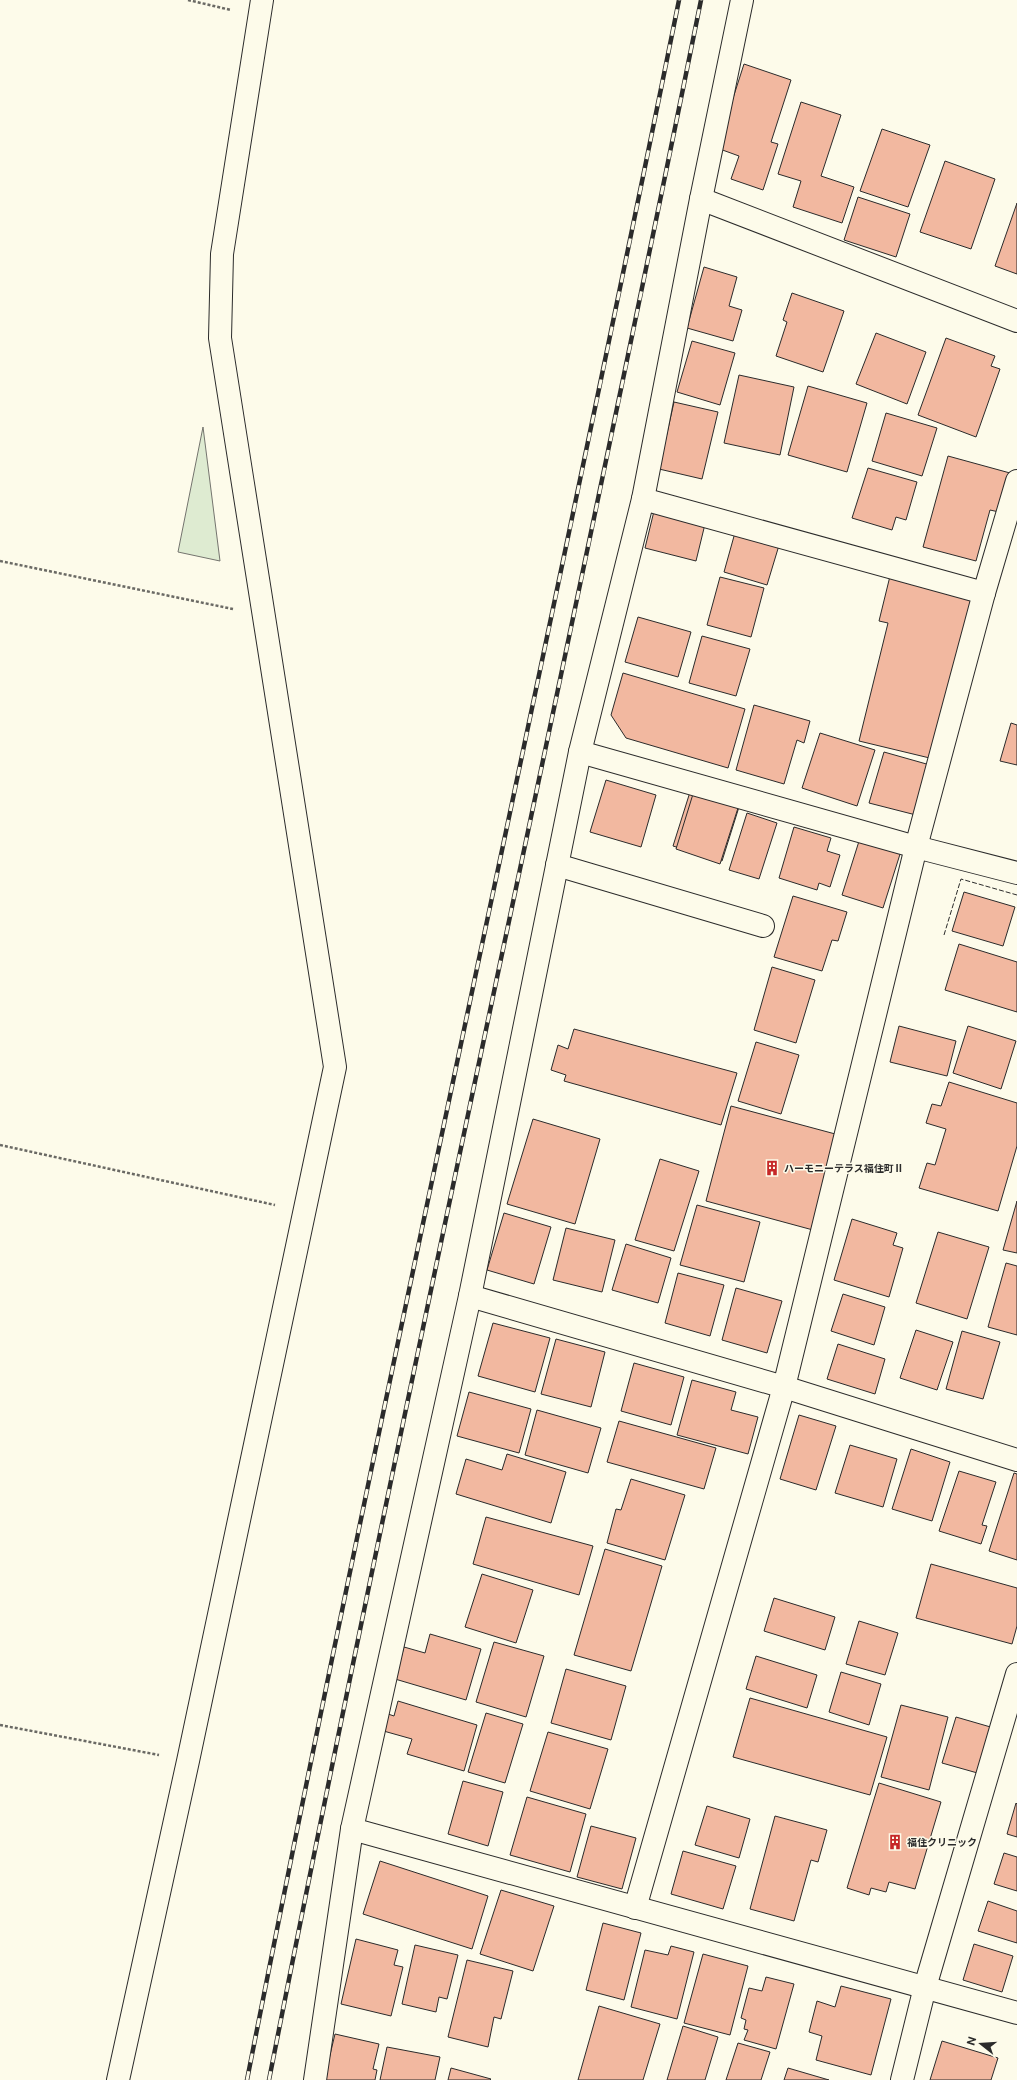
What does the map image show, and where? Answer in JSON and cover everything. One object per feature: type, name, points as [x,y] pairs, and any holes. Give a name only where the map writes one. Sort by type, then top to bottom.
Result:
[{"type":"street","points":[[315,2080],[352,1829],[470,1296],[580,752],[643,499],[701,199],[742,0]]},
{"type":"street","points":[[118,2080],[188,1761],[336,1067],[220,338],[222,254],[260,8]]},
{"type":"street","points":[[701,199],[1017,321]]},
{"type":"street","points":[[635,1908],[784,1387],[916,847],[984,593],[1017,481]]},
{"type":"street","points":[[643,499],[984,593]]},
{"type":"street","points":[[580,752],[916,847],[1017,873]]},
{"type":"street","points":[[556,866],[763,926]]},
{"type":"street","points":[[470,1296],[784,1387],[1017,1460]]},
{"type":"street","points":[[902,2080],[925,1987],[1017,1674]]},
{"type":"street","points":[[352,1829],[1017,2013]]},
{"type":"path","points":[[188,0],[260,8]]},
{"type":"path","points":[[0,561],[264,616]]},
{"type":"path","points":[[0,1145],[306,1212]]},
{"type":"path","points":[[0,1725],[188,1761]]},
{"type":"green space","points":[[203,427],[220,561],[178,552]]},
{"type":"building","points":[[744,64],[791,80],[771,142],[778,144],[763,190],[731,179],[739,156],[717,148]]},
{"type":"building","points":[[801,102],[841,115],[821,176],[854,187],[842,223],[793,207],[801,181],[778,174]]},
{"type":"building","points":[[882,129],[930,145],[908,207],[860,191]]},
{"type":"building","points":[[945,161],[995,179],[971,249],[920,232]]},
{"type":"building","points":[[858,197],[910,214],[896,257],[844,240]]},
{"type":"building","points":[[1017,203],[1017,274],[995,266]]},
{"type":"building","points":[[704,267],[737,277],[729,306],[742,310],[733,341],[687,328]]},
{"type":"building","points":[[792,293],[844,311],[823,372],[776,356],[787,322],[783,320]]},
{"type":"building","points":[[876,333],[926,352],[907,404],[856,384]]},
{"type":"building","points":[[946,338],[995,356],[991,366],[1000,369],[976,437],[918,415]]},
{"type":"building","points":[[692,341],[735,353],[720,405],[677,392]]},
{"type":"building","points":[[739,375],[794,387],[780,455],[724,443]]},
{"type":"building","points":[[808,386],[867,403],[847,472],[788,455]]},
{"type":"building","points":[[674,402],[718,412],[702,479],[659,469]]},
{"type":"building","points":[[886,413],[937,428],[922,476],[872,461]]},
{"type":"building","points":[[948,456],[1010,473],[999,512],[990,510],[976,561],[923,547]]},
{"type":"building","points":[[868,468],[917,482],[906,520],[896,517],[892,530],[852,518]]},
{"type":"building","points":[[655,507],[706,520],[696,561],[645,548]]},
{"type":"building","points":[[736,529],[780,542],[767,585],[724,572]]},
{"type":"building","points":[[891,572],[979,593],[938,760],[859,741],[888,623],[879,621]]},
{"type":"building","points":[[720,577],[764,588],[751,637],[707,625]]},
{"type":"building","points":[[638,617],[691,632],[678,677],[625,662]]},
{"type":"building","points":[[702,636],[750,649],[736,696],[689,683]]},
{"type":"building","points":[[623,673],[745,709],[728,768],[626,738],[611,715]]},
{"type":"building","points":[[754,705],[810,721],[804,743],[797,740],[784,784],[736,770]]},
{"type":"building","points":[[1011,723],[1017,725],[1017,765],[1000,761]]},
{"type":"building","points":[[820,733],[875,750],[857,806],[802,788]]},
{"type":"building","points":[[884,752],[930,765],[916,815],[869,803]]},
{"type":"building","points":[[606,780],[656,795],[641,847],[590,832]]},
{"type":"building","points":[[690,792],[739,807],[722,861],[673,846]]},
{"type":"building","points":[[693,794],[738,808],[720,864],[676,849]]},
{"type":"building","points":[[747,813],[777,823],[759,879],[729,870]]},
{"type":"building","points":[[794,827],[831,838],[827,851],[840,855],[830,887],[819,883],[817,890],[779,878]]},
{"type":"building","points":[[860,838],[901,851],[883,908],[842,895]]},
{"type":"building","points":[[964,892],[1015,907],[1003,946],[952,931]]},
{"type":"building","points":[[793,896],[847,912],[838,941],[832,940],[822,971],[774,957]]},
{"type":"building","points":[[959,944],[1017,962],[1017,1012],[945,990]]},
{"type":"building","points":[[772,967],[815,980],[796,1043],[754,1030]]},
{"type":"building","points":[[899,1026],[956,1041],[947,1076],[890,1062]]},
{"type":"building","points":[[968,1026],[1016,1041],[1001,1089],[953,1073]]},
{"type":"building","points":[[574,1029],[737,1073],[721,1125],[564,1081],[566,1075],[551,1070],[558,1045],[568,1049]]},
{"type":"building","points":[[756,1042],[799,1055],[781,1114],[738,1101]]},
{"type":"building","points":[[949,1082],[1017,1103],[1017,1146],[998,1211],[919,1188],[927,1163],[935,1165],[946,1129],[926,1123],[932,1104],[941,1106]]},
{"type":"building","name":"ハーモニーテラス福住町Ⅱ","points":[[731,1106],[839,1135],[813,1230],[706,1201]]},
{"type":"building","points":[[533,1119],[600,1139],[575,1224],[507,1204]]},
{"type":"building","points":[[660,1159],[699,1171],[674,1251],[635,1240]]},
{"type":"building","points":[[1017,1201],[1017,1253],[1003,1250]]},
{"type":"building","points":[[697,1205],[760,1222],[744,1282],[680,1265]]},
{"type":"building","points":[[504,1213],[551,1227],[534,1284],[487,1270]]},
{"type":"building","points":[[852,1219],[897,1233],[893,1245],[903,1248],[889,1297],[834,1280]]},
{"type":"building","points":[[566,1228],[615,1240],[602,1292],[553,1280]]},
{"type":"building","points":[[938,1232],[989,1247],[967,1319],[916,1303]]},
{"type":"building","points":[[626,1244],[671,1258],[658,1303],[612,1290]]},
{"type":"building","points":[[1006,1263],[1017,1266],[1017,1335],[988,1327]]},
{"type":"building","points":[[678,1273],[724,1285],[710,1336],[665,1323]]},
{"type":"building","points":[[736,1288],[782,1301],[767,1353],[722,1340]]},
{"type":"building","points":[[843,1294],[885,1307],[874,1345],[831,1331]]},
{"type":"building","points":[[493,1323],[550,1338],[535,1392],[478,1376]]},
{"type":"building","points":[[916,1330],[953,1342],[937,1390],[900,1378]]},
{"type":"building","points":[[962,1331],[1000,1342],[983,1399],[946,1389]]},
{"type":"building","points":[[556,1339],[605,1352],[591,1407],[541,1394]]},
{"type":"building","points":[[838,1344],[885,1359],[875,1394],[827,1379]]},
{"type":"building","points":[[634,1363],[684,1377],[671,1425],[621,1411]]},
{"type":"building","points":[[692,1380],[736,1392],[731,1410],[758,1417],[748,1454],[677,1435]]},
{"type":"building","points":[[469,1392],[531,1409],[519,1453],[457,1436]]},
{"type":"building","points":[[537,1410],[601,1428],[588,1473],[525,1455]]},
{"type":"building","points":[[799,1415],[836,1426],[816,1490],[780,1479]]},
{"type":"building","points":[[619,1421],[716,1448],[704,1489],[607,1462]]},
{"type":"building","points":[[850,1445],[897,1459],[883,1507],[835,1493]]},
{"type":"building","points":[[911,1449],[950,1462],[932,1521],[892,1509]]},
{"type":"building","points":[[507,1454],[566,1472],[551,1523],[456,1494],[466,1459],[502,1470]]},
{"type":"building","points":[[959,1471],[996,1482],[982,1525],[987,1526],[981,1544],[939,1531]]},
{"type":"building","points":[[1014,1473],[1017,1474],[1017,1560],[989,1551]]},
{"type":"building","points":[[631,1479],[685,1495],[665,1560],[607,1543],[616,1509],[621,1510]]},
{"type":"building","points":[[486,1517],[593,1546],[579,1595],[473,1564]]},
{"type":"building","points":[[605,1549],[662,1566],[631,1671],[574,1655]]},
{"type":"building","points":[[931,1564],[1017,1588],[1017,1626],[1012,1644],[916,1618]]},
{"type":"building","points":[[482,1574],[533,1590],[516,1643],[465,1627]]},
{"type":"building","points":[[774,1598],[835,1617],[825,1650],[764,1631]]},
{"type":"building","points":[[859,1621],[898,1633],[885,1675],[846,1664]]},
{"type":"building","points":[[430,1634],[481,1649],[466,1700],[395,1679],[404,1647],[425,1653]]},
{"type":"building","points":[[494,1642],[544,1656],[526,1717],[476,1702]]},
{"type":"building","points":[[756,1656],[817,1675],[807,1708],[746,1689]]},
{"type":"building","points":[[566,1669],[626,1686],[611,1740],[551,1723]]},
{"type":"building","points":[[841,1672],[881,1684],[869,1725],[829,1712]]},
{"type":"building","points":[[750,1698],[887,1737],[870,1795],[733,1757]]},
{"type":"building","points":[[398,1701],[477,1725],[464,1771],[407,1754],[412,1739],[380,1730],[385,1713],[394,1716]]},
{"type":"building","points":[[901,1705],[948,1717],[929,1790],[881,1777]]},
{"type":"building","points":[[486,1713],[523,1724],[505,1783],[468,1772]]},
{"type":"building","points":[[956,1717],[994,1728],[981,1774],[942,1763]]},
{"type":"building","points":[[548,1732],[608,1749],[590,1809],[530,1791]]},
{"type":"building","points":[[463,1781],[503,1792],[488,1846],[448,1834]]},
{"type":"building","name":"福住クリニック","points":[[879,1783],[941,1802],[915,1889],[889,1882],[886,1892],[871,1888],[869,1895],[847,1888]]},
{"type":"building","points":[[527,1797],[586,1814],[570,1872],[510,1855]]},
{"type":"building","points":[[1016,1803],[1017,1804],[1017,1837],[1007,1834]]},
{"type":"building","points":[[707,1806],[750,1819],[739,1858],[695,1845]]},
{"type":"building","points":[[775,1816],[827,1830],[818,1862],[811,1860],[794,1921],[750,1909]]},
{"type":"building","points":[[591,1826],[636,1838],[622,1889],[577,1877]]},
{"type":"building","points":[[683,1851],[736,1866],[723,1909],[671,1894]]},
{"type":"building","points":[[1004,1853],[1017,1857],[1017,1891],[994,1884]]},
{"type":"building","points":[[380,1861],[488,1896],[472,1949],[363,1914]]},
{"type":"building","points":[[501,1890],[554,1906],[533,1971],[480,1954]]},
{"type":"building","points":[[988,1901],[1017,1911],[1017,1943],[978,1931]]},
{"type":"building","points":[[603,1923],[641,1933],[624,2000],[586,1990]]},
{"type":"building","points":[[356,1939],[398,1950],[394,1965],[403,1967],[391,2016],[341,2004]]},
{"type":"building","points":[[974,1944],[1013,1956],[1002,1992],[963,1980]]},
{"type":"building","points":[[415,1945],[458,1955],[447,1999],[439,1997],[436,2012],[402,2004]]},
{"type":"building","points":[[671,1946],[694,1952],[677,2019],[631,2007],[645,1950],[668,1955]]},
{"type":"building","points":[[703,1954],[748,1966],[730,2035],[684,2023]]},
{"type":"building","points":[[467,1960],[513,1971],[501,2019],[494,2017],[488,2047],[448,2037]]},
{"type":"building","points":[[766,1977],[794,1984],[776,2049],[744,2040],[748,2030],[744,2029],[746,2020],[741,2018],[749,1988],[762,1991]]},
{"type":"building","points":[[841,1986],[891,1999],[871,2075],[816,2060],[822,2036],[809,2032],[817,2001],[835,2007]]},
{"type":"building","points":[[599,2006],[660,2024],[643,2080],[578,2080]]},
{"type":"building","points":[[683,2026],[718,2037],[705,2080],[667,2080]]},
{"type":"building","points":[[335,2034],[379,2044],[373,2069],[377,2070],[375,2080],[324,2080]]},
{"type":"building","points":[[942,2041],[998,2058],[991,2080],[930,2080]]},
{"type":"building","points":[[738,2043],[770,2052],[761,2080],[726,2080]]},
{"type":"building","points":[[387,2047],[440,2057],[435,2080],[380,2080]]},
{"type":"building","points":[[451,2068],[491,2079],[448,2080]]},
{"type":"building","points":[[788,2068],[829,2080],[784,2080]]},
{"type":"railway","points":[[247,2080],[353,1559],[572,520],[679,0]]},
{"type":"railway","points":[[269,2080],[375,1559],[594,520],[701,0]]},
{"type":"fence","points":[[944,935],[961,879],[1017,895]]},
{"type":"place","name":"ハーモニーテラス福住町Ⅱ","points":[[772,1168]]},
{"type":"place","name":"福住クリニック","points":[[895,1842]]}]
